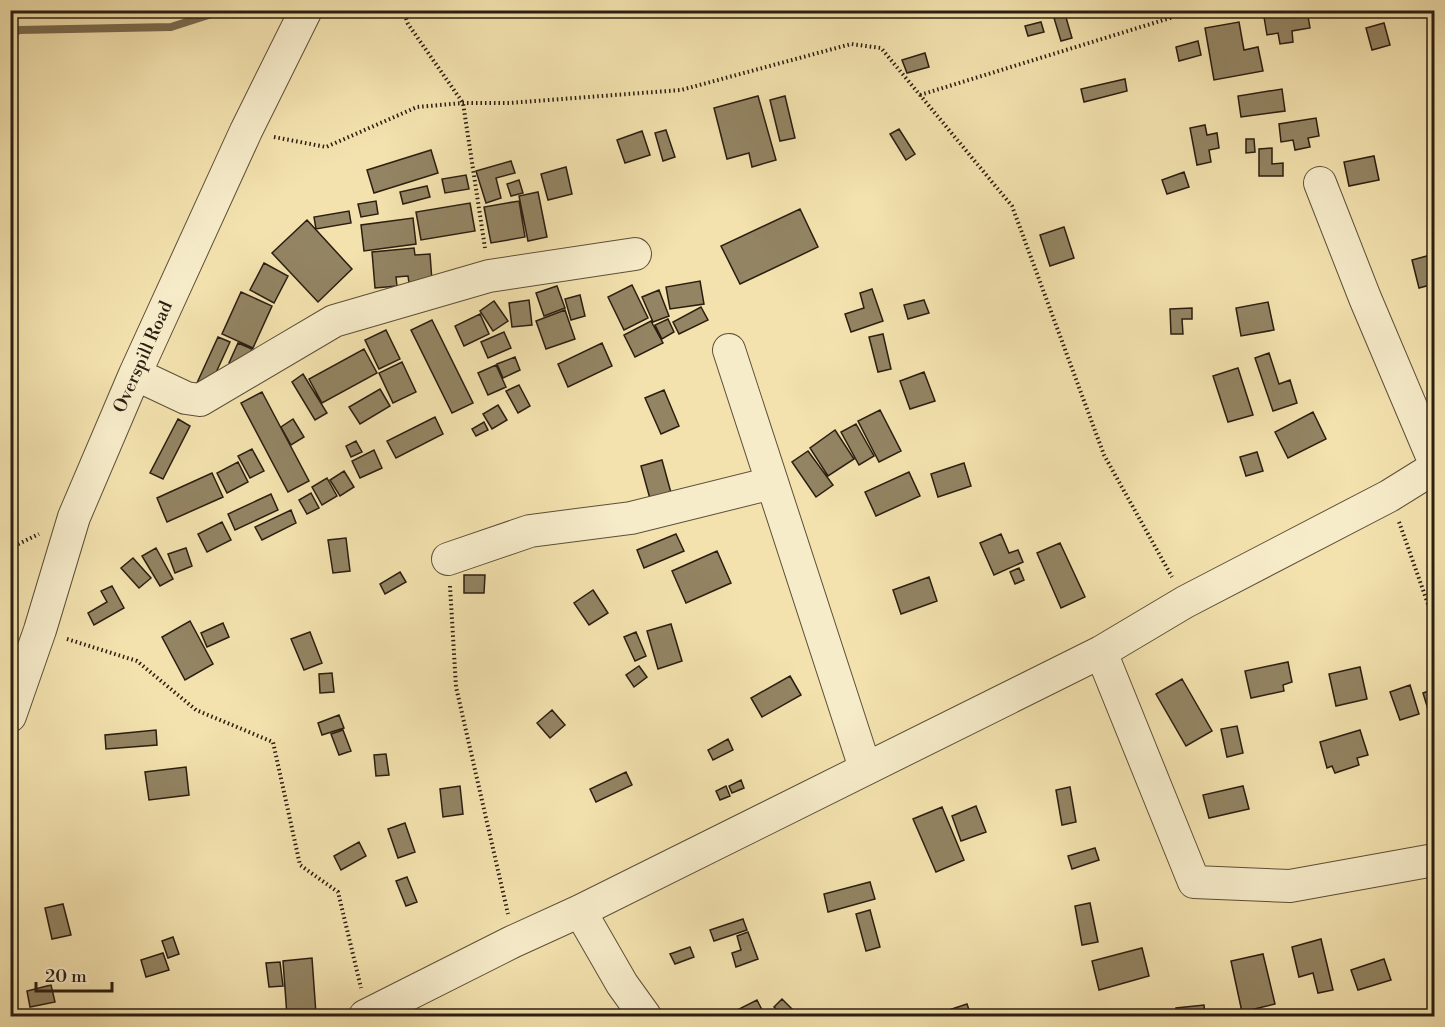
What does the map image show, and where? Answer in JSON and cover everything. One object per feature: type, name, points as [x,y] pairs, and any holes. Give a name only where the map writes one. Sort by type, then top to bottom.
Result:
[{"type":"street","name":"Overspill Road","points":[[10,717],[40,630],[74,517],[135,374],[246,131],[306,10]]},
{"type":"street","points":[[1320,183],[1365,298],[1434,461]]},
{"type":"street","points":[[135,374],[186,398],[200,400],[334,321],[489,276],[635,254]]},
{"type":"street","points":[[729,350],[865,768]]},
{"type":"street","points":[[366,1016],[1101,652],[1185,602],[1389,496],[1434,468]]},
{"type":"street","points":[[448,559],[530,531],[631,518],[772,483]]},
{"type":"street","points":[[1101,652],[1194,882],[1290,886],[1434,861]]},
{"type":"street","points":[[580,911],[622,984],[645,1017]]},
{"type":"path","points":[[403,10],[408,24],[463,103],[489,276]]},
{"type":"path","points":[[919,95],[1170,18],[1181,10]]},
{"type":"path","points":[[246,131],[326,147],[417,107],[463,103],[508,104],[681,90],[851,44],[881,48],[1012,206],[1104,455],[1185,602]]},
{"type":"path","points":[[1389,496],[1434,621]]},
{"type":"path","points":[[448,559],[456,687],[506,899],[512,942]]},
{"type":"path","points":[[40,630],[137,661],[196,710],[273,742],[300,865],[338,892],[366,1016]]},
{"type":"building","points":[[1307,10],[1310,28],[1292,31],[1293,42],[1280,44],[1278,33],[1267,35],[1263,11]]},
{"type":"building","points":[[1065,14],[1072,38],[1061,41],[1054,18]]},
{"type":"building","points":[[1041,22],[1044,32],[1028,36],[1025,26]]},
{"type":"building","points":[[1239,22],[1244,50],[1258,47],[1263,71],[1214,80],[1205,28]]},
{"type":"building","points":[[1384,23],[1390,45],[1372,50],[1366,28]]},
{"type":"building","points":[[1198,41],[1201,55],[1179,61],[1176,47]]},
{"type":"building","points":[[925,53],[929,67],[907,73],[902,60]]},
{"type":"building","points":[[1125,79],[1127,91],[1084,102],[1081,89]]},
{"type":"building","points":[[1282,89],[1285,111],[1241,117],[1238,96]]},
{"type":"building","points":[[758,96],[776,160],[752,167],[749,153],[727,159],[714,108]]},
{"type":"building","points":[[785,96],[795,138],[780,141],[770,100]]},
{"type":"building","points":[[1316,118],[1319,136],[1308,138],[1310,147],[1295,150],[1293,140],[1281,142],[1279,124]]},
{"type":"building","points":[[1205,125],[1207,135],[1217,133],[1219,148],[1209,150],[1211,162],[1197,165],[1190,128]]},
{"type":"building","points":[[899,129],[915,154],[906,160],[890,134]]},
{"type":"building","points":[[666,130],[675,157],[663,161],[655,133]]},
{"type":"building","points":[[642,131],[650,155],[625,163],[617,140]]},
{"type":"building","points":[[1246,139],[1254,139],[1255,152],[1246,153]]},
{"type":"building","points":[[1272,148],[1272,164],[1283,163],[1283,176],[1259,176],[1259,149]]},
{"type":"building","points":[[431,150],[438,173],[374,193],[367,170]]},
{"type":"building","points":[[1374,156],[1379,180],[1349,186],[1344,162]]},
{"type":"building","points":[[511,161],[515,173],[496,178],[501,198],[486,203],[476,171]]},
{"type":"building","points":[[566,167],[572,194],[548,200],[541,174]]},
{"type":"building","points":[[1184,172],[1189,187],[1167,194],[1162,180]]},
{"type":"building","points":[[466,175],[469,189],[445,193],[442,179]]},
{"type":"building","points":[[519,180],[523,193],[511,196],[507,184]]},
{"type":"building","points":[[427,186],[430,197],[403,204],[400,192]]},
{"type":"building","points":[[538,192],[547,237],[528,241],[519,196]]},
{"type":"building","points":[[376,201],[378,214],[361,217],[358,204]]},
{"type":"building","points":[[519,201],[525,237],[491,243],[484,207]]},
{"type":"building","points":[[470,203],[475,231],[421,240],[416,212]]},
{"type":"building","points":[[800,209],[818,247],[740,284],[721,246]]},
{"type":"building","points":[[349,211],[351,223],[316,229],[314,217]]},
{"type":"building","points":[[413,218],[416,244],[364,251],[361,225]]},
{"type":"building","points":[[307,220],[352,269],[318,302],[272,253]]},
{"type":"building","points":[[1064,227],[1074,258],[1050,266],[1040,235]]},
{"type":"building","points":[[414,248],[415,255],[430,254],[432,281],[409,283],[408,276],[396,277],[397,286],[375,288],[372,252]]},
{"type":"building","points":[[1434,254],[1434,284],[1419,288],[1412,260]]},
{"type":"building","points":[[264,263],[288,276],[274,303],[250,290]]},
{"type":"building","points":[[700,281],[704,304],[670,309],[666,287]]},
{"type":"building","points":[[632,285],[648,318],[624,330],[608,297]]},
{"type":"building","points":[[557,286],[565,308],[544,316],[536,293]]},
{"type":"building","points":[[872,289],[883,321],[851,332],[845,314],[864,308],[860,293]]},
{"type":"building","points":[[659,290],[669,316],[653,322],[642,297]]},
{"type":"building","points":[[241,292],[272,306],[253,348],[222,334]]},
{"type":"building","points":[[580,295],[585,316],[571,320],[565,299]]},
{"type":"building","points":[[529,300],[532,325],[512,327],[509,303]]},
{"type":"building","points":[[924,300],[929,313],[908,319],[904,305]]},
{"type":"building","points":[[494,301],[508,321],[493,331],[480,311]]},
{"type":"building","points":[[1268,302],[1274,330],[1241,336],[1236,308]]},
{"type":"building","points":[[701,307],[708,320],[679,334],[673,322]]},
{"type":"building","points":[[1192,308],[1192,319],[1182,319],[1183,334],[1171,334],[1170,309]]},
{"type":"building","points":[[565,310],[575,339],[546,349],[536,321]]},
{"type":"building","points":[[480,314],[489,334],[464,346],[455,326]]},
{"type":"building","points":[[668,319],[674,332],[662,339],[655,325]]},
{"type":"building","points":[[432,320],[473,403],[452,413],[411,330]]},
{"type":"building","points":[[651,321],[663,343],[635,357],[624,335]]},
{"type":"building","points":[[386,330],[400,359],[379,369],[365,340]]},
{"type":"building","points":[[504,332],[511,348],[488,358],[481,342]]},
{"type":"building","points":[[883,334],[891,369],[878,372],[869,337]]},
{"type":"building","points":[[218,337],[230,342],[208,390],[196,385]]},
{"type":"building","points":[[238,343],[252,349],[243,370],[229,363]]},
{"type":"building","points":[[602,343],[612,366],[568,387],[558,364]]},
{"type":"building","points":[[364,349],[377,373],[322,403],[309,379]]},
{"type":"building","points":[[1269,353],[1279,384],[1290,380],[1297,403],[1273,411],[1255,358]]},
{"type":"building","points":[[515,357],[520,370],[503,378],[497,364]]},
{"type":"building","points":[[402,362],[416,392],[393,403],[379,373]]},
{"type":"building","points":[[496,365],[506,387],[488,395],[478,373]]},
{"type":"building","points":[[1238,368],[1253,415],[1228,422],[1213,376]]},
{"type":"building","points":[[924,372],[935,401],[910,409],[900,381]]},
{"type":"building","points":[[303,374],[327,413],[315,420],[292,382]]},
{"type":"building","points":[[519,385],[530,406],[518,413],[506,391]]},
{"type":"building","points":[[380,389],[390,406],[360,424],[349,407]]},
{"type":"building","points":[[664,390],[679,426],[661,434],[645,398]]},
{"type":"building","points":[[262,392],[309,481],[288,492],[241,403]]},
{"type":"building","points":[[498,405],[507,420],[492,429],[483,414]]},
{"type":"building","points":[[880,410],[901,451],[879,462],[858,421]]},
{"type":"building","points":[[1313,412],[1326,439],[1288,458],[1275,432]]},
{"type":"building","points":[[435,417],[443,434],[396,458],[387,441]]},
{"type":"building","points":[[178,419],[190,426],[163,479],[150,473]]},
{"type":"building","points":[[293,419],[304,437],[291,445],[281,427]]},
{"type":"building","points":[[484,422],[488,430],[476,436],[472,429]]},
{"type":"building","points":[[856,424],[874,456],[859,465],[841,432]]},
{"type":"building","points":[[835,430],[854,459],[828,476],[810,448]]},
{"type":"building","points":[[356,441],[362,452],[351,457],[346,446]]},
{"type":"building","points":[[252,449],[264,471],[250,478],[238,456]]},
{"type":"building","points":[[374,450],[382,468],[360,478],[352,461]]},
{"type":"building","points":[[808,451],[833,485],[816,497],[792,462]]},
{"type":"building","points":[[1257,452],[1263,471],[1246,476],[1240,457]]},
{"type":"building","points":[[662,460],[673,500],[652,506],[641,466]]},
{"type":"building","points":[[238,462],[248,482],[227,493],[217,473]]},
{"type":"building","points":[[964,463],[971,486],[938,497],[931,474]]},
{"type":"building","points":[[344,471],[354,487],[340,496],[330,480]]},
{"type":"building","points":[[909,472],[920,496],[876,516],[865,492]]},
{"type":"building","points":[[212,473],[223,497],[167,522],[157,498]]},
{"type":"building","points":[[327,478],[337,496],[322,505],[312,487]]},
{"type":"building","points":[[311,493],[319,508],[307,514],[299,500]]},
{"type":"building","points":[[271,494],[278,510],[235,530],[228,514]]},
{"type":"building","points":[[291,510],[296,523],[262,540],[255,527]]},
{"type":"building","points":[[222,522],[231,540],[207,552],[198,534]]},
{"type":"building","points":[[676,534],[684,551],[644,568],[637,550]]},
{"type":"building","points":[[1001,534],[1009,553],[1018,550],[1023,562],[994,575],[980,543]]},
{"type":"building","points":[[346,538],[350,571],[333,573],[328,540]]},
{"type":"building","points":[[1060,543],[1085,597],[1061,608],[1037,553]]},
{"type":"building","points":[[156,548],[173,579],[160,586],[142,556]]},
{"type":"building","points":[[186,548],[192,566],[175,573],[168,554]]},
{"type":"building","points":[[717,551],[731,583],[686,603],[672,571]]},
{"type":"building","points":[[133,558],[151,578],[139,588],[121,568]]},
{"type":"building","points":[[1019,568],[1024,580],[1015,584],[1010,572]]},
{"type":"building","points":[[400,572],[406,582],[385,594],[380,584]]},
{"type":"building","points":[[464,575],[485,575],[484,593],[464,593]]},
{"type":"building","points":[[929,577],[937,601],[901,614],[893,590]]},
{"type":"building","points":[[112,586],[124,608],[94,625],[88,613],[107,602],[101,591]]},
{"type":"building","points":[[593,590],[608,613],[589,625],[574,603]]},
{"type":"building","points":[[190,621],[213,664],[185,680],[162,637]]},
{"type":"building","points":[[223,623],[229,637],[207,647],[201,633]]},
{"type":"building","points":[[671,624],[682,661],[658,669],[647,631]]},
{"type":"building","points":[[310,632],[322,663],[304,670],[291,639]]},
{"type":"building","points":[[636,632],[646,656],[635,661],[624,637]]},
{"type":"building","points":[[1288,662],[1292,682],[1283,685],[1284,691],[1251,698],[1245,671]]},
{"type":"building","points":[[639,666],[647,677],[634,687],[626,675]]},
{"type":"building","points":[[1360,667],[1367,699],[1336,706],[1329,674]]},
{"type":"building","points":[[332,673],[334,692],[320,693],[319,674]]},
{"type":"building","points":[[790,676],[801,695],[762,717],[751,698]]},
{"type":"building","points":[[1182,679],[1212,731],[1186,746],[1156,694]]},
{"type":"building","points":[[1410,685],[1419,714],[1400,720],[1390,692]]},
{"type":"building","points":[[1434,689],[1434,714],[1430,716],[1423,693]]},
{"type":"building","points":[[552,710],[565,725],[550,738],[537,723]]},
{"type":"building","points":[[339,715],[344,728],[322,735],[318,723]]},
{"type":"building","points":[[1237,726],[1243,753],[1227,757],[1221,729]]},
{"type":"building","points":[[156,730],[157,745],[106,749],[105,735]]},
{"type":"building","points":[[343,730],[351,751],[339,755],[331,734]]},
{"type":"building","points":[[1360,730],[1368,755],[1357,758],[1359,765],[1335,773],[1332,766],[1327,768],[1320,742]]},
{"type":"building","points":[[728,739],[733,750],[713,760],[708,750]]},
{"type":"building","points":[[386,754],[389,775],[376,776],[374,755]]},
{"type":"building","points":[[186,767],[189,795],[149,800],[145,772]]},
{"type":"building","points":[[626,772],[632,785],[596,802],[590,789]]},
{"type":"building","points":[[741,780],[744,788],[732,793],[729,786]]},
{"type":"building","points":[[460,786],[463,814],[443,817],[440,789]]},
{"type":"building","points":[[726,786],[730,796],[720,800],[716,791]]},
{"type":"building","points":[[1243,786],[1249,809],[1209,818],[1203,795]]},
{"type":"building","points":[[1070,787],[1076,822],[1062,825],[1056,790]]},
{"type":"building","points":[[976,806],[986,832],[961,841],[952,816]]},
{"type":"building","points":[[942,807],[964,860],[936,872],[913,819]]},
{"type":"building","points":[[405,823],[415,852],[398,858],[388,829]]},
{"type":"building","points":[[359,842],[366,856],[341,870],[334,856]]},
{"type":"building","points":[[1095,848],[1099,860],[1072,869],[1068,856]]},
{"type":"building","points":[[407,877],[417,902],[406,906],[396,881]]},
{"type":"building","points":[[870,882],[875,899],[828,912],[824,894]]},
{"type":"building","points":[[1090,903],[1098,942],[1082,945],[1075,906]]},
{"type":"building","points":[[63,904],[71,935],[52,939],[45,908]]},
{"type":"building","points":[[870,910],[880,947],[866,951],[856,914]]},
{"type":"building","points":[[743,919],[747,930],[714,941],[710,930]]},
{"type":"building","points":[[748,932],[758,959],[736,967],[732,953],[741,950],[737,936]]},
{"type":"building","points":[[173,937],[179,954],[168,958],[162,941]]},
{"type":"building","points":[[1321,939],[1333,990],[1318,993],[1313,973],[1299,977],[1292,947]]},
{"type":"building","points":[[690,947],[694,957],[675,964],[670,954]]},
{"type":"building","points":[[1142,948],[1149,976],[1099,990],[1092,961]]},
{"type":"building","points":[[163,953],[169,970],[146,977],[141,960]]},
{"type":"building","points":[[1263,954],[1275,1004],[1242,1012],[1231,961]]},
{"type":"building","points":[[312,958],[316,1014],[287,1016],[283,961]]},
{"type":"building","points":[[1384,959],[1391,980],[1358,990],[1351,970]]},
{"type":"building","points":[[280,962],[283,986],[269,987],[266,963]]},
{"type":"building","points":[[51,985],[55,1002],[30,1007],[27,991]]},
{"type":"building","points":[[782,999],[799,1016],[784,1016],[774,1007]]},
{"type":"building","points":[[757,1000],[762,1010],[749,1016],[742,1016],[739,1009]]},
{"type":"building","points":[[967,1004],[971,1016],[931,1016]]},
{"type":"building","points":[[1204,1005],[1205,1016],[1176,1016],[1176,1008]]},
{"type":"waterway","points":[[10,36],[19,30],[171,27],[224,10]]}]
